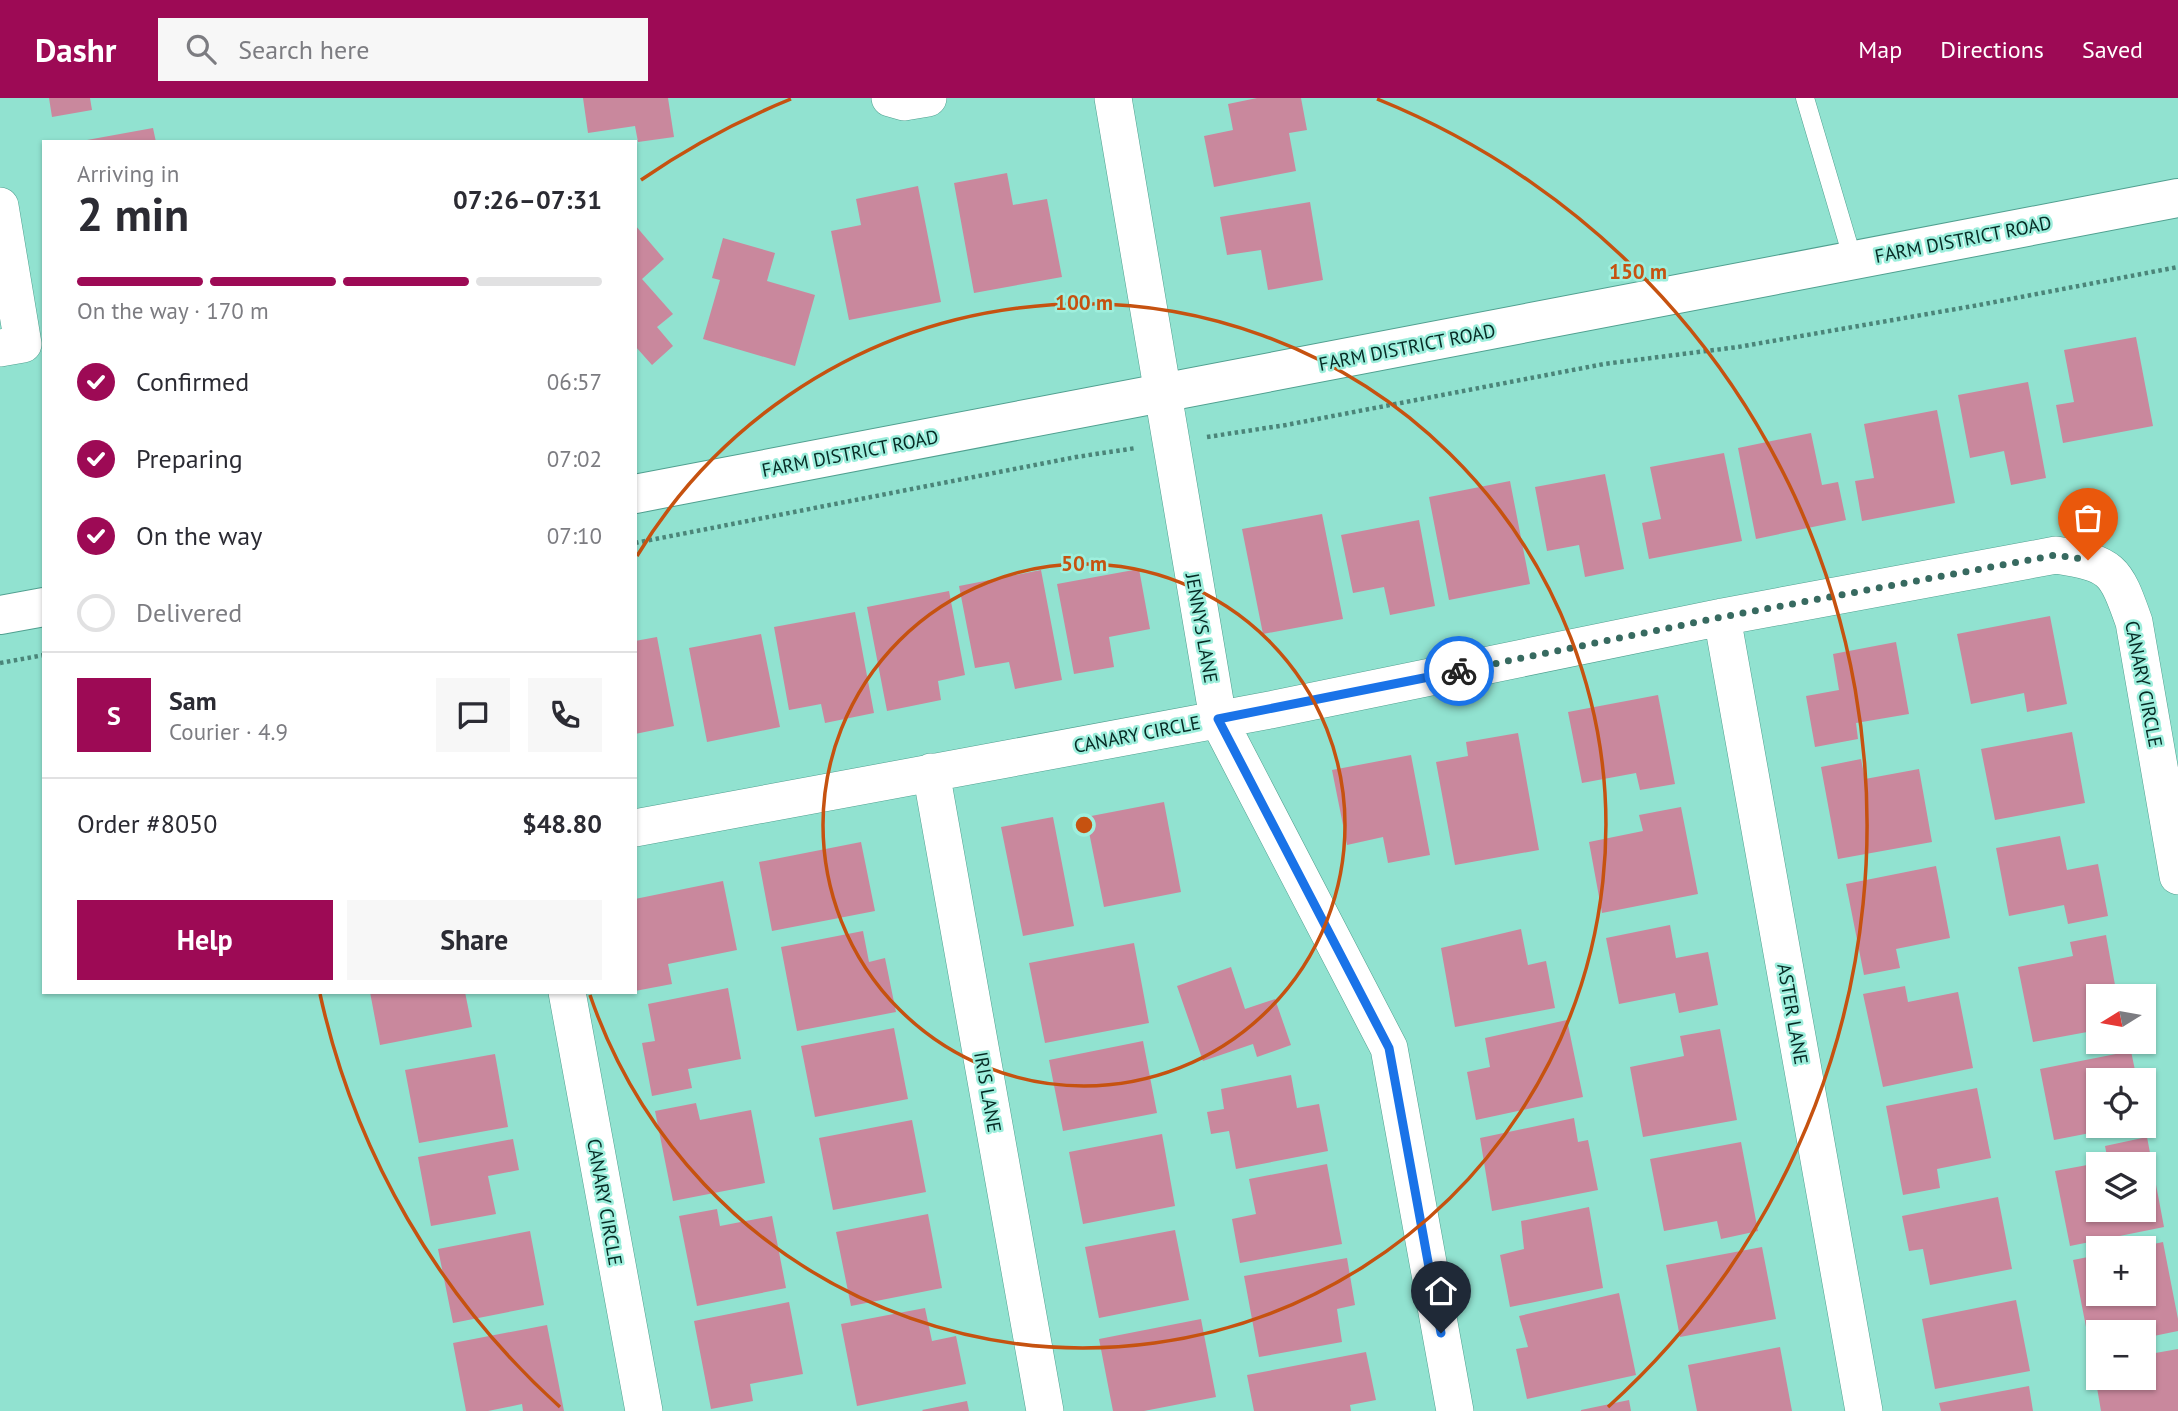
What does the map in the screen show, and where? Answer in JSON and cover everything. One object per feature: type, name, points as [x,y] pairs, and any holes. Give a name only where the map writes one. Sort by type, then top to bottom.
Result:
[{"type":"main road","name":"FARM DISTRICT ROAD","points":[[637,494],[2178,198]]},
{"type":"main road","points":[[0,615],[42,607]]},
{"type":"street","points":[[890,98],[904,102],[928,98]]},
{"type":"street","name":"JENNYS LANE","points":[[1113,98],[1218,719],[1389,1048],[1455,1411]]},
{"type":"street","points":[[0,206],[11,346]]},
{"type":"street","name":"CANARY CIRCLE","points":[[637,828],[1218,719],[1722,617],[2056,555],[2088,560],[2109,569],[2124,594],[2134,622],[2178,876]]},
{"type":"street","name":"ASTER LANE","points":[[1722,617],[1864,1411]]},
{"type":"street","name":"IRIS LANE","points":[[931,772],[1045,1411]]},
{"type":"street","name":"CANARY CIRCLE","points":[[567,994],[644,1411]]},
{"type":"lane","points":[[1805,98],[1853,260]]},
{"type":"path","points":[[637,543],[1076,457],[1286,425],[1604,364],[1738,347],[2178,267]]},
{"type":"path","points":[[0,663],[42,655]]},
{"type":"building","points":[[49,98],[90,98],[92,110],[52,117]]},
{"type":"building","points":[[583,98],[668,98],[674,137],[638,142],[635,126],[588,133]]},
{"type":"building","points":[[1257,98],[1301,98],[1307,130],[1289,133],[1296,171],[1214,187],[1204,136],[1233,130],[1228,104]]},
{"type":"building","points":[[153,128],[156,140],[87,140]]},
{"type":"building","points":[[1007,173],[1013,205],[1047,199],[1062,277],[974,293],[954,183]]},
{"type":"building","points":[[918,186],[941,302],[849,320],[831,231],[861,225],[856,199]]},
{"type":"building","points":[[1310,202],[1323,280],[1268,290],[1261,250],[1227,255],[1220,217]]},
{"type":"building","points":[[637,227],[664,259],[642,279],[673,314],[657,327],[673,346],[652,365],[637,348]]},
{"type":"building","points":[[723,238],[775,253],[767,281],[815,295],[795,366],[703,339],[720,280],[712,278]]},
{"type":"building","points":[[2136,337],[2153,426],[2063,443],[2056,405],[2074,402],[2064,350]]},
{"type":"building","points":[[2028,382],[2046,478],[2011,485],[2004,451],[1970,458],[1958,395]]},
{"type":"building","points":[[1937,410],[1955,503],[1862,521],[1855,481],[1874,478],[1864,424]]},
{"type":"building","points":[[1811,433],[1822,485],[1838,482],[1846,520],[1756,539],[1738,448]]},
{"type":"building","points":[[1724,453],[1742,541],[1649,559],[1642,523],[1661,519],[1650,467]]},
{"type":"building","points":[[1605,474],[1624,569],[1585,577],[1579,545],[1547,551],[1535,487]]},
{"type":"building","points":[[1510,481],[1530,584],[1449,600],[1429,497]]},
{"type":"building","points":[[1322,514],[1343,619],[1263,634],[1242,529]]},
{"type":"building","points":[[1419,520],[1435,606],[1390,615],[1384,587],[1353,593],[1341,535]]},
{"type":"building","points":[[1139,569],[1150,629],[1109,637],[1114,667],[1074,674],[1057,584]]},
{"type":"building","points":[[1041,570],[1062,680],[1015,689],[1009,662],[975,668],[959,586]]},
{"type":"building","points":[[949,591],[965,675],[938,681],[941,700],[887,711],[867,607]]},
{"type":"building","points":[[855,612],[874,713],[825,723],[821,704],[789,710],[774,627]]},
{"type":"building","points":[[2050,616],[2067,704],[2027,712],[2024,693],[1971,704],[1957,634]]},
{"type":"building","points":[[761,634],[780,727],[707,742],[689,648]]},
{"type":"building","points":[[657,637],[674,726],[637,734],[637,641]]},
{"type":"building","points":[[1896,642],[1909,714],[1856,723],[1858,739],[1815,747],[1806,696],[1839,690],[1833,654]]},
{"type":"building","points":[[1658,695],[1675,784],[1640,790],[1636,773],[1582,783],[1568,712]]},
{"type":"building","points":[[2072,732],[2085,803],[1995,820],[1981,749]]},
{"type":"building","points":[[1518,733],[1539,850],[1455,865],[1436,762],[1468,756],[1466,742]]},
{"type":"building","points":[[1411,755],[1430,855],[1388,863],[1383,837],[1347,845],[1332,770]]},
{"type":"building","points":[[1861,759],[1865,779],[1919,769],[1932,842],[1838,859],[1821,767]]},
{"type":"building","points":[[1164,802],[1181,892],[1104,907],[1086,817]]},
{"type":"building","points":[[1681,807],[1698,894],[1602,913],[1589,842],[1643,831],[1639,815]]},
{"type":"building","points":[[1053,817],[1074,926],[1023,936],[1001,827]]},
{"type":"building","points":[[2060,836],[2067,870],[2098,864],[2108,916],[2068,924],[2064,905],[2009,916],[1996,848]]},
{"type":"building","points":[[861,842],[875,911],[772,931],[759,862]]},
{"type":"building","points":[[1936,866],[1950,938],[1896,949],[1900,968],[1864,975],[1846,884]]},
{"type":"building","points":[[723,881],[737,950],[668,964],[672,984],[637,991],[637,899]]},
{"type":"building","points":[[1670,925],[1676,958],[1708,952],[1718,1005],[1679,1013],[1675,993],[1619,1004],[1606,938]]},
{"type":"building","points":[[1521,929],[1528,965],[1546,961],[1555,1008],[1455,1027],[1441,948]]},
{"type":"building","points":[[863,931],[869,962],[885,958],[896,1012],[797,1031],[781,947]]},
{"type":"building","points":[[2106,935],[2115,984],[2086,984],[2086,1032],[2033,1042],[2018,967],[2073,956],[2070,942]]},
{"type":"building","points":[[1134,943],[1149,1023],[1045,1043],[1029,963]]},
{"type":"building","points":[[1231,967],[1245,1009],[1275,999],[1291,1045],[1257,1057],[1253,1044],[1203,1061],[1177,986]]},
{"type":"building","points":[[1905,986],[1908,1002],[1958,992],[1973,1068],[1883,1087],[1863,994]]},
{"type":"building","points":[[728,988],[741,1059],[688,1069],[692,1088],[652,1096],[642,1043],[655,1041],[648,1004]]},
{"type":"building","points":[[370,994],[465,994],[472,1027],[380,1045]]},
{"type":"building","points":[[1567,1020],[1583,1097],[1476,1120],[1467,1072],[1490,1067],[1485,1038]]},
{"type":"building","points":[[894,1028],[908,1099],[815,1117],[801,1046]]},
{"type":"building","points":[[1720,1029],[1737,1120],[1643,1137],[1630,1067],[1684,1056],[1680,1036]]},
{"type":"building","points":[[1143,1041],[1157,1113],[1063,1131],[1049,1060]]},
{"type":"building","points":[[495,1054],[508,1127],[419,1143],[405,1070]]},
{"type":"building","points":[[2116,1054],[2132,1054],[2135,1068],[2086,1068],[2086,1134],[2054,1140],[2040,1069]]},
{"type":"building","points":[[1291,1075],[1297,1108],[1319,1104],[1328,1151],[1236,1169],[1229,1131],[1211,1134],[1207,1112],[1224,1109],[1221,1089]]},
{"type":"building","points":[[1977,1088],[1991,1158],[1937,1169],[1940,1188],[1903,1195],[1886,1106]]},
{"type":"building","points":[[696,1103],[700,1120],[751,1110],[765,1183],[673,1201],[655,1111]]},
{"type":"building","points":[[1574,1118],[1578,1142],[1588,1140],[1598,1190],[1492,1211],[1480,1138]]},
{"type":"building","points":[[912,1120],[926,1192],[833,1210],[819,1138]]},
{"type":"building","points":[[1162,1134],[1175,1206],[1083,1224],[1069,1152]]},
{"type":"building","points":[[2147,1138],[2150,1152],[2106,1152],[2105,1146]]},
{"type":"building","points":[[513,1139],[519,1170],[488,1176],[496,1214],[431,1226],[418,1157]]},
{"type":"building","points":[[1741,1142],[1758,1231],[1721,1239],[1717,1221],[1664,1231],[1650,1159]]},
{"type":"building","points":[[1327,1164],[1342,1244],[1240,1263],[1232,1219],[1256,1214],[1249,1179]]},
{"type":"building","points":[[2086,1165],[2086,1222],[2156,1222],[2156,1185],[2164,1227],[2119,1236],[2086,1236],[2086,1243],[2070,1246],[2055,1171]]},
{"type":"building","points":[[1998,1197],[2012,1269],[1930,1285],[1923,1249],[1909,1251],[1902,1216]]},
{"type":"building","points":[[1589,1207],[1603,1288],[1510,1307],[1500,1255],[1524,1249],[1521,1221]]},
{"type":"building","points":[[717,1209],[720,1226],[772,1216],[786,1288],[697,1306],[679,1216]]},
{"type":"building","points":[[928,1214],[942,1288],[851,1306],[836,1232]]},
{"type":"building","points":[[1175,1230],[1189,1300],[1099,1318],[1085,1247]]},
{"type":"building","points":[[530,1231],[544,1305],[453,1323],[438,1249]]},
{"type":"building","points":[[2163,1242],[2178,1331],[2156,1336],[2156,1320],[2086,1320],[2086,1327],[2073,1260],[2086,1257],[2086,1306],[2156,1306],[2156,1243]]},
{"type":"building","points":[[1762,1247],[1776,1319],[1680,1337],[1666,1265]]},
{"type":"building","points":[[1347,1258],[1355,1305],[1337,1309],[1342,1342],[1259,1357],[1244,1276]]},
{"type":"building","points":[[1619,1293],[1636,1375],[1527,1399],[1516,1349],[1528,1347],[1519,1316]]},
{"type":"building","points":[[2016,1300],[2030,1371],[1935,1389],[1922,1319]]},
{"type":"building","points":[[789,1302],[803,1374],[750,1384],[753,1401],[711,1409],[694,1321]]},
{"type":"building","points":[[925,1308],[932,1341],[956,1336],[966,1384],[857,1406],[841,1324]]},
{"type":"building","points":[[1201,1319],[1216,1397],[1144,1411],[1113,1411],[1099,1339]]},
{"type":"building","points":[[547,1325],[564,1411],[523,1411],[522,1404],[488,1411],[466,1411],[453,1343]]},
{"type":"building","points":[[1780,1347],[1792,1411],[1697,1411],[1688,1365]]},
{"type":"building","points":[[2178,1349],[2178,1411],[2101,1411],[2097,1390],[2156,1390],[2156,1353]]},
{"type":"building","points":[[1366,1352],[1376,1400],[1350,1405],[1351,1411],[1254,1411],[1247,1375]]},
{"type":"building","points":[[2029,1386],[2033,1411],[1941,1411],[1939,1403]]},
{"type":"building","points":[[1629,1400],[1631,1411],[1581,1411],[1581,1410]]},
{"type":"building","points":[[967,1401],[969,1411],[922,1410]]},
{"type":"way so far","points":[[1459,671],[1722,617],[2056,555],[2088,560]]},
{"type":"route","points":[[1441,1333],[1389,1048],[1218,719],[1459,671]]}]
